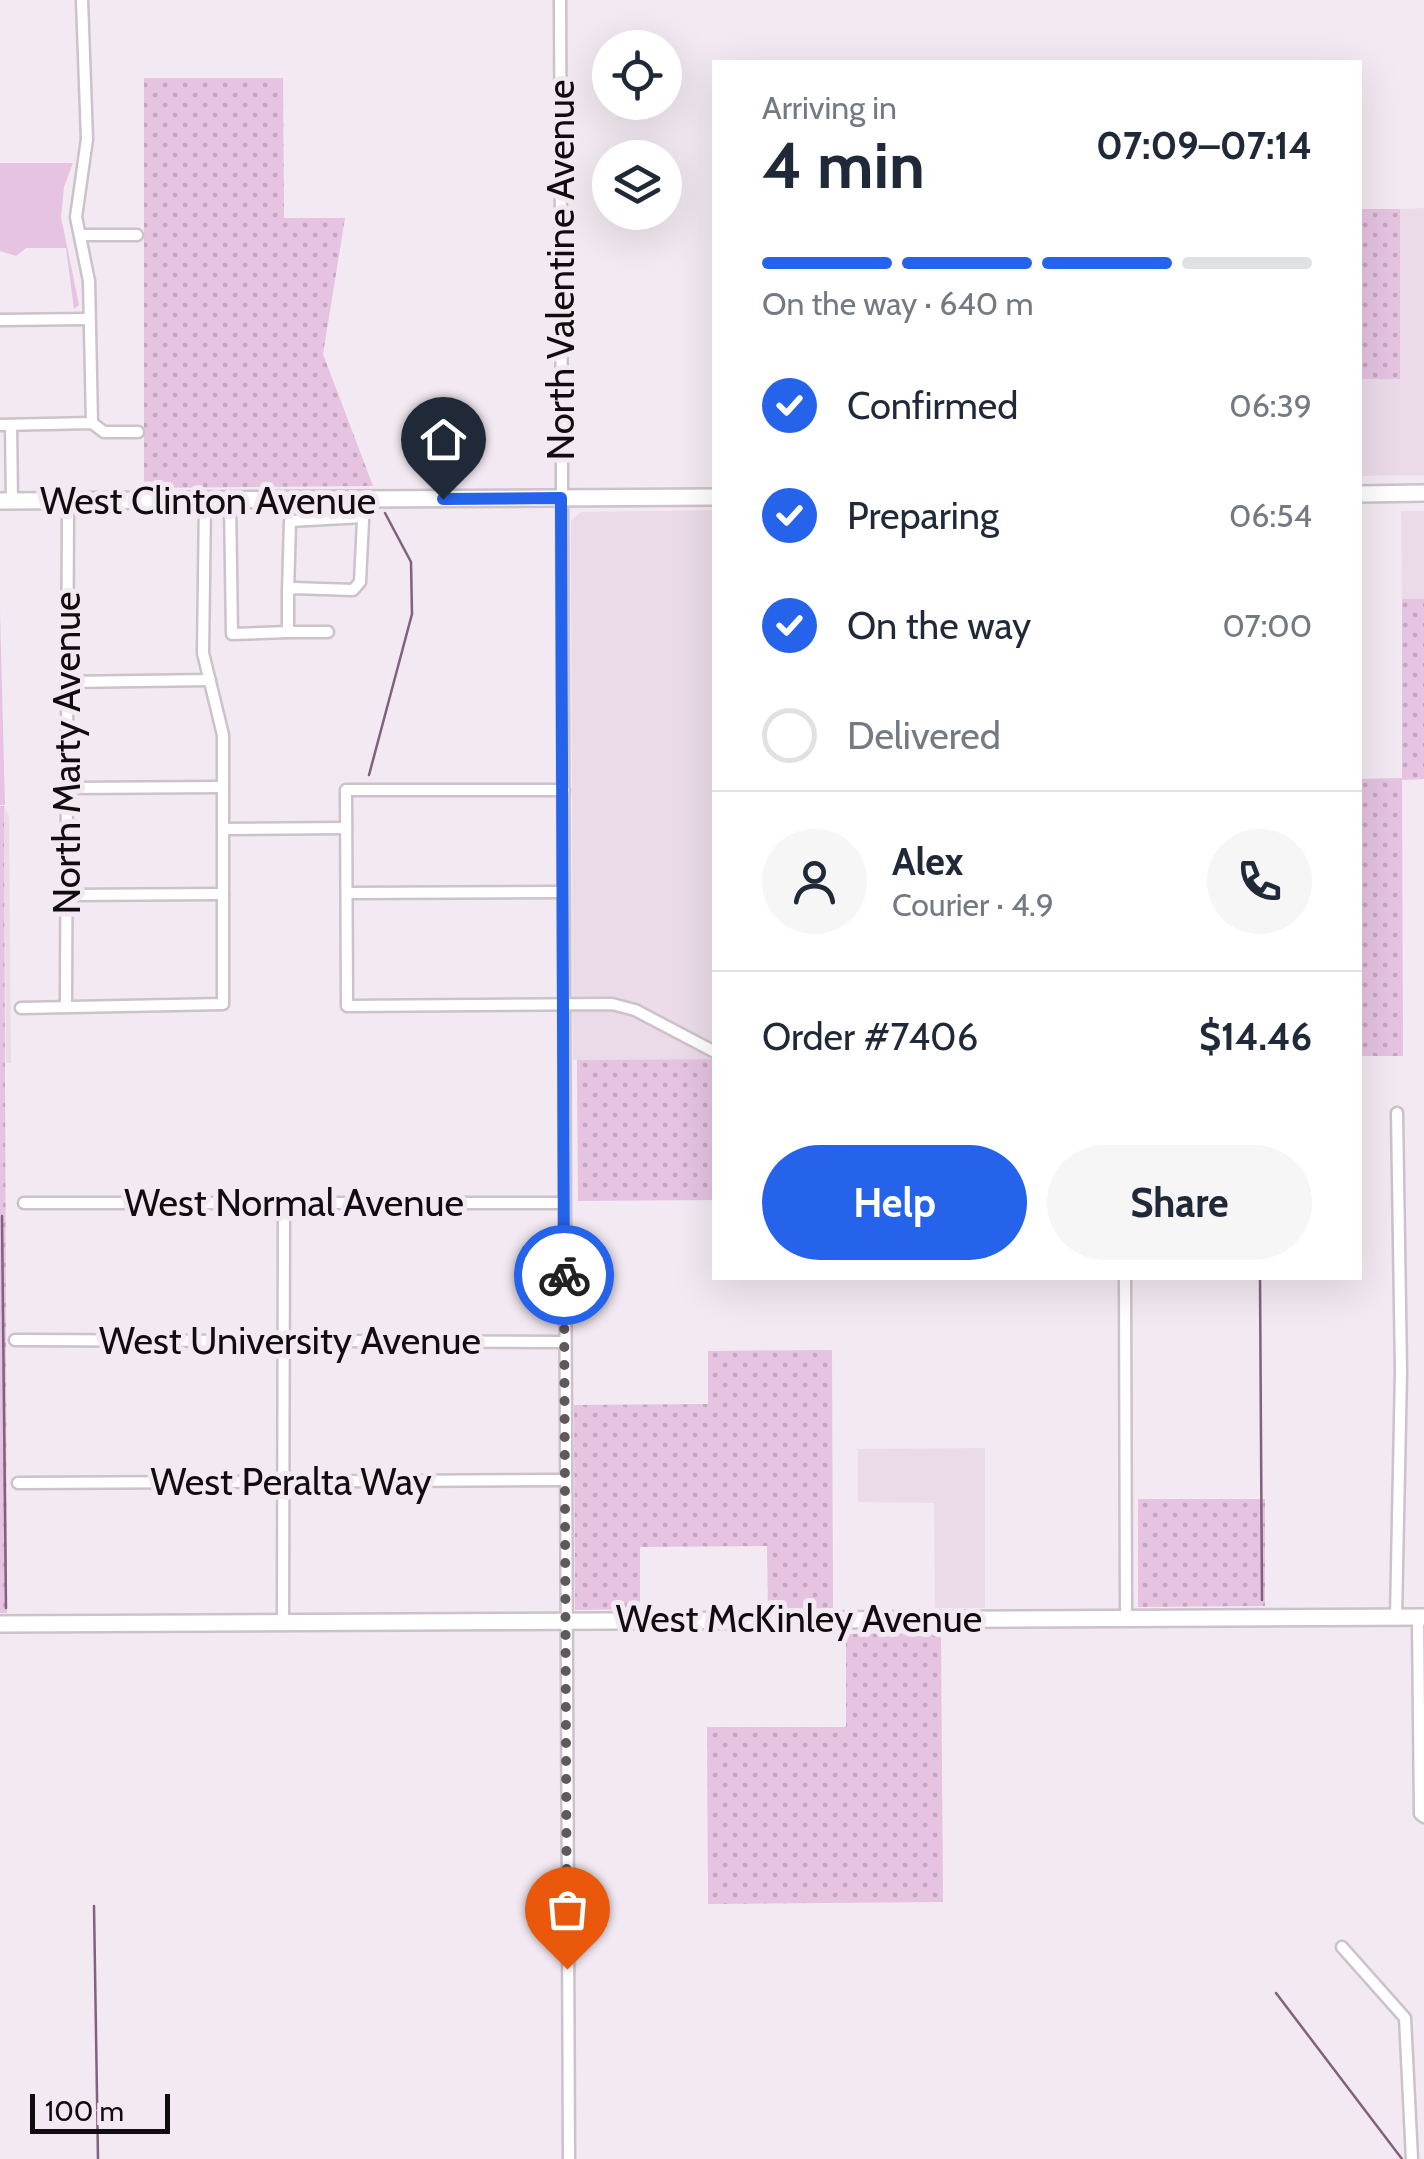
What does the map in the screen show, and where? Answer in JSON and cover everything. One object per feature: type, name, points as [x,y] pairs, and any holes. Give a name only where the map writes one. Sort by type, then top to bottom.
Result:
[{"type":"main road","points":[[1362,494],[1424,493]]},
{"type":"main road","name":"West Clinton Avenue","points":[[6,502],[230,502],[363,509],[561,498],[712,498]]},
{"type":"main road","name":"West McKinley Avenue","points":[[0,1624],[1421,1617]]},
{"type":"street","points":[[82,0],[87,139],[76,216],[90,280],[92,423]]},
{"type":"street","name":"North Valentine Avenue","points":[[560,0],[568,2159]]},
{"type":"street","points":[[81,235],[136,235]]},
{"type":"street","points":[[0,320],[89,319]]},
{"type":"street","points":[[6,502],[5,425],[92,423],[104,432],[138,432]]},
{"type":"street","name":"North Marty Avenue","points":[[66,1004],[68,502]]},
{"type":"street","points":[[21,1008],[66,1004],[223,1004],[223,735],[203,652],[205,502]]},
{"type":"street","points":[[230,502],[232,634],[328,632]]},
{"type":"street","points":[[288,592],[293,588],[353,590],[360,582],[363,509],[290,521],[288,592],[288,632]]},
{"type":"street","points":[[67,682],[210,680]]},
{"type":"street","points":[[66,788],[223,787]]},
{"type":"street","points":[[564,790],[346,790],[347,1006],[612,1004],[636,1010],[712,1050]]},
{"type":"street","points":[[223,829],[346,828]]},
{"type":"street","points":[[348,893],[563,892]]},
{"type":"street","points":[[66,895],[223,894]]},
{"type":"street","points":[[1396,1617],[1401,1370],[1397,1113]]},
{"type":"street","name":"West Normal Avenue","points":[[24,1203],[564,1203]]},
{"type":"street","points":[[284,1203],[284,1622]]},
{"type":"street","points":[[1125,1280],[1126,1617]]},
{"type":"street","name":"West University Avenue","points":[[15,1340],[564,1342]]},
{"type":"street","name":"West Peralta Way","points":[[18,1483],[564,1480]]},
{"type":"street","name":"West McKinley Avenue","points":[[1421,1617],[1420,1814],[1424,1817]]},
{"type":"street","points":[[1342,1948],[1404,2018],[1412,2159]]},
{"type":"shaded area","points":[[144,78],[283,78],[284,218],[345,218],[323,354],[373,486],[144,488]]},
{"type":"shaded area","points":[[0,163],[73,163],[64,187],[61,217],[79,305],[74,309],[66,248],[26,248],[16,256],[0,251]]},
{"type":"shaded area","points":[[1424,208],[1424,475],[1362,476],[1362,379],[1400,378],[1400,209]]},
{"type":"shaded area","points":[[1362,209],[1400,209],[1400,379],[1362,379]]},
{"type":"shaded area","points":[[712,510],[712,1059],[573,1060],[571,521],[581,512]]},
{"type":"shaded area","points":[[1401,511],[1424,511],[1424,599],[1402,599]]},
{"type":"shaded area","points":[[1402,599],[1424,599],[1424,779],[1402,780],[1403,1056],[1362,1056],[1362,779],[1402,778]]},
{"type":"shaded area","points":[[0,610],[5,805],[0,805]]},
{"type":"shaded area","points":[[0,806],[4,806],[7,1613],[0,1613]]},
{"type":"shaded area","points":[[4,806],[9,816],[11,1063],[6,1063]]},
{"type":"shaded area","points":[[712,1059],[712,1200],[578,1201],[577,1060]]},
{"type":"shaded area","points":[[832,1350],[833,1608],[768,1609],[767,1546],[640,1547],[640,1609],[575,1610],[574,1405],[708,1404],[708,1351]]},
{"type":"shaded area","points":[[985,1448],[985,1608],[935,1608],[934,1503],[858,1502],[858,1449]]},
{"type":"shaded area","points":[[1138,1499],[1265,1499],[1265,1606],[1138,1607]]},
{"type":"shaded area","points":[[941,1633],[943,1902],[708,1904],[707,1727],[846,1727],[846,1634]]},
{"type":"waterway","points":[[369,775],[412,614],[411,562],[385,513]]},
{"type":"waterway","points":[[2,1216],[6,1608]]},
{"type":"waterway","points":[[1260,1280],[1262,1600]]},
{"type":"waterway","points":[[94,1906],[98,2159]]},
{"type":"waterway","points":[[1276,1993],[1402,2159]]},
{"type":"way so far","points":[[564,1275],[567,1969]]},
{"type":"route","points":[[443,499],[561,498],[564,1275]]}]
